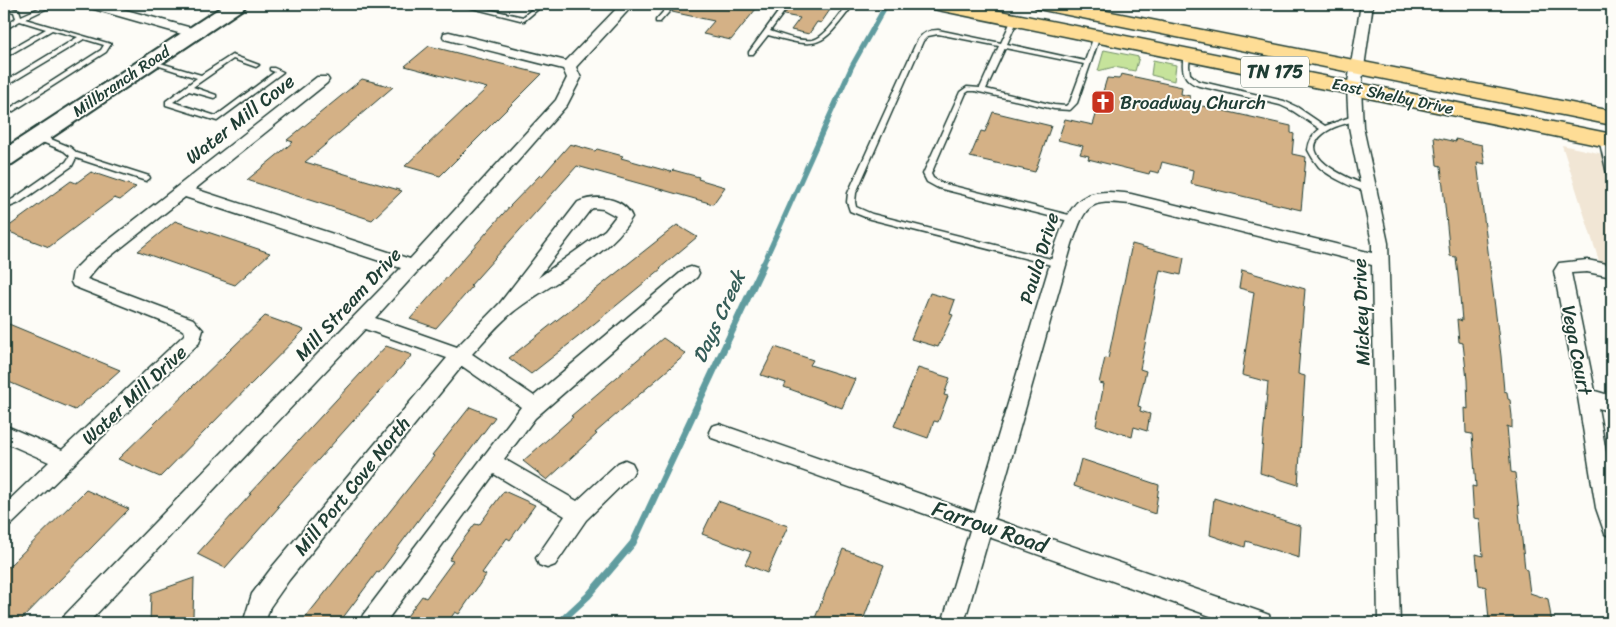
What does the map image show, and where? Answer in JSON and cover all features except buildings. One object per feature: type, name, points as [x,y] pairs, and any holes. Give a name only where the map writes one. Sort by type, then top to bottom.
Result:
[{"type":"main road","name":"Millbranch Road","points":[[4,159],[238,4]]},
{"type":"main road","name":"East Shelby Drive","points":[[938,4],[1608,140]]},
{"type":"main road","name":"East Shelby Drive","points":[[1043,4],[1612,118]]},
{"type":"street","points":[[94,4],[194,33]]},
{"type":"street","name":"Mickey Drive","points":[[1367,4],[1354,88],[1360,152],[1378,228],[1381,261],[1389,623]]},
{"type":"street","points":[[449,36],[569,66],[627,6]]},
{"type":"street","name":"Mill Stream Drive","points":[[73,623],[362,321],[562,102],[573,84],[574,78],[569,66]]},
{"type":"street","name":"Water Mill Cove","points":[[182,190],[322,80]]},
{"type":"street","points":[[182,190],[413,266]]},
{"type":"street","name":"Water Mill Drive","points":[[4,518],[193,338],[194,330],[187,324],[88,287],[78,279],[79,275],[92,262],[182,190]]},
{"type":"street","name":"Paula Drive","points":[[953,623],[1072,219],[1083,202],[1099,196],[1112,196],[1150,203],[1381,261]]},
{"type":"street","points":[[591,203],[603,204],[622,212],[624,217],[622,222],[611,234],[560,272],[506,308],[584,206],[591,203]]},
{"type":"street","name":"Vega Court","points":[[1609,517],[1562,271],[1565,267],[1573,265],[1611,271]]},
{"type":"street","points":[[371,623],[519,422],[534,406],[691,273]]},
{"type":"street","name":"Mill Port Cove North","points":[[254,623],[260,602],[281,573],[460,355],[506,308]]},
{"type":"street","points":[[362,321],[460,355],[534,406]]},
{"type":"street","points":[[1587,397],[1612,404]]},
{"type":"street","name":"Farrow Road","points":[[719,432],[1260,623]]},
{"type":"street","points":[[4,433],[65,460]]},
{"type":"street","points":[[490,461],[579,513]]},
{"type":"street","points":[[547,558],[579,513],[625,468]]},
{"type":"lane","points":[[4,28],[53,4]]},
{"type":"lane","points":[[459,4],[524,19],[541,4]]},
{"type":"lane","points":[[605,4],[627,6]]},
{"type":"lane","points":[[658,21],[673,4]]},
{"type":"lane","points":[[751,53],[787,4]]},
{"type":"lane","points":[[766,32],[808,42],[817,41],[826,34],[850,4]]},
{"type":"lane","points":[[4,8],[17,11],[19,19]]},
{"type":"lane","points":[[4,115],[108,48],[108,44],[19,19]]},
{"type":"lane","points":[[982,91],[1015,19]]},
{"type":"lane","points":[[4,56],[52,28]]},
{"type":"lane","points":[[1059,264],[870,216],[853,209],[851,202],[852,193],[922,36],[926,33],[940,32],[1087,63]]},
{"type":"lane","points":[[1072,219],[938,186],[928,178],[928,171],[963,92],[968,89],[982,91],[1054,107],[1068,108],[1073,103],[1097,36]]},
{"type":"lane","points":[[4,85],[83,37]]},
{"type":"lane","points":[[1188,54],[1185,66],[1186,77],[1190,81],[1282,103],[1295,109],[1324,130]]},
{"type":"lane","points":[[256,65],[232,57],[168,103],[217,119],[280,72],[272,70]]},
{"type":"lane","points":[[150,62],[202,77]]},
{"type":"lane","points":[[187,88],[214,96]]},
{"type":"lane","points":[[230,100],[238,103]]},
{"type":"lane","points":[[1356,118],[1317,134],[1312,150],[1320,163],[1334,174],[1370,190]]},
{"type":"lane","points":[[38,136],[67,149],[74,155],[146,178]]},
{"type":"lane","points":[[1608,140],[1612,178]]},
{"type":"lane","points":[[4,206],[16,201],[69,164],[74,155]]},
{"type":"shaded area","points":[[1562,145],[1612,156],[1612,264],[1599,261]]},
{"type":"green space","points":[[1104,50],[1139,57],[1135,71],[1114,67],[1098,71]]},
{"type":"green space","points":[[1153,60],[1176,65],[1174,81],[1151,75]]},
{"type":"waterway","name":"Days Creek","points":[[762,267],[852,66],[885,7]]},
{"type":"waterway","name":"Days Creek","points":[[559,623],[588,596],[633,543],[763,265]]},
{"type":"place","name":"Broadway Church","points":[[1103,102]]}]
